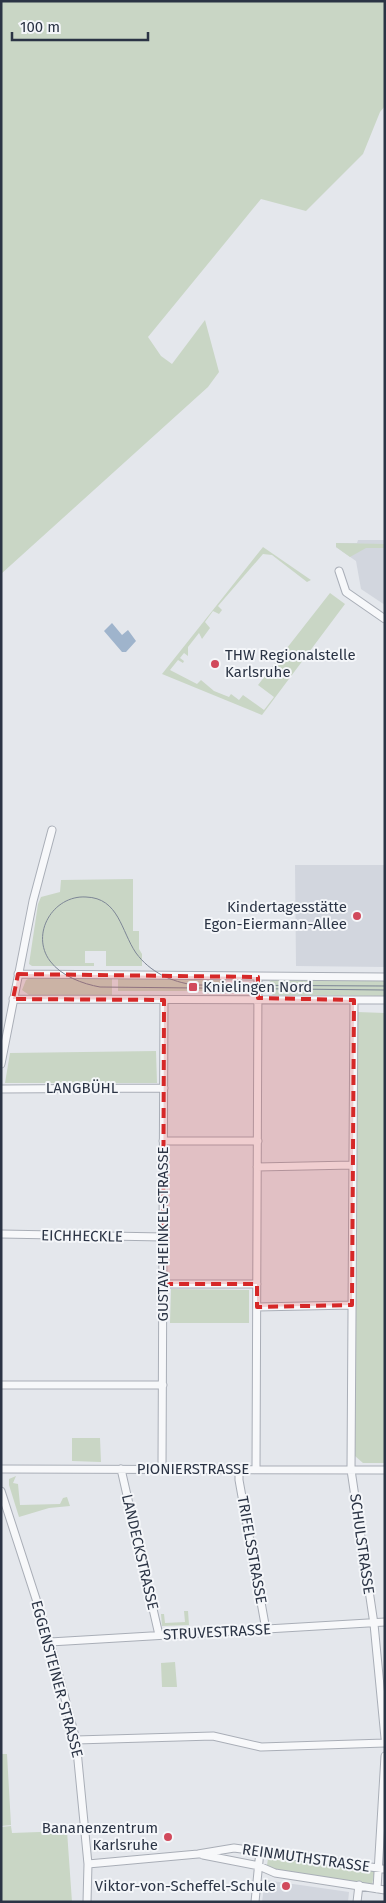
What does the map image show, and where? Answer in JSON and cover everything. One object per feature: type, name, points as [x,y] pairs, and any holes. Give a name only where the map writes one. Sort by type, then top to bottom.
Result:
[{"type":"street","points":[[340,571],[346,592],[385,619]]},
{"type":"street","points":[[1,1064],[33,901],[52,830]]},
{"type":"street","points":[[18,974],[385,977]]},
{"type":"street","points":[[256,1470],[258,977]]},
{"type":"street","points":[[14,999],[164,1000],[258,998],[385,1000]]},
{"type":"street","name":"GUSTAV-HEINKEL-STRASSE","points":[[162,1469],[164,1000]]},
{"type":"street","name":"SCHULSTRASSE","points":[[354,1000],[351,1470],[374,1624],[385,1738]]},
{"type":"street","name":"LANGBÜHL","points":[[1,1089],[164,1088]]},
{"type":"street","points":[[163,1141],[258,1141]]},
{"type":"street","points":[[257,1167],[353,1165]]},
{"type":"street","name":"EICHHECKLE","points":[[1,1234],[163,1237]]},
{"type":"street","points":[[163,1284],[257,1284]]},
{"type":"street","points":[[257,1307],[352,1305]]},
{"type":"street","points":[[1,1385],[163,1385]]},
{"type":"street","name":"PIONIERSTRASSE","points":[[1,1469],[385,1470]]},
{"type":"street","name":"LANDECKSTRASSE","points":[[121,1469],[159,1635]]},
{"type":"street","name":"TRIFELSSTRASSE","points":[[239,1470],[239,1480],[266,1630]]},
{"type":"street","name":"EGGENSTEINER STRASSE","points":[[1,1491],[5,1514],[50,1642],[76,1740],[88,1864],[88,1902]]},
{"type":"street","name":"STRUVESTRASSE","points":[[50,1642],[385,1622]]},
{"type":"street","points":[[76,1740],[213,1736],[261,1747],[385,1744]]},
{"type":"street","points":[[381,1889],[385,1756]]},
{"type":"street","name":"REINMUTHSTRASSE","points":[[88,1864],[198,1854],[234,1848],[382,1868]]},
{"type":"street","points":[[255,1902],[260,1851]]},
{"type":"street","name":"REINMUTHSTRASSE","points":[[198,1854],[259,1866],[275,1873],[381,1889]]},
{"type":"street","points":[[357,1902],[359,1885]]},
{"type":"highlighted area","points":[[18,974],[258,977],[258,998],[354,1000],[352,1305],[257,1307],[257,1284],[163,1284],[164,1000],[13,999]]},
{"type":"shaded area","points":[[358,540],[385,540],[385,605],[361,589],[356,561],[336,547],[336,543],[357,543]]},
{"type":"shaded area","name":"Kindertagesstätte Egon-Eiermann-Allee","points":[[295,865],[385,865],[385,967],[296,966]]},
{"type":"shaded area","name":"Viktor-von-Scheffel-Schule","points":[[265,1880],[349,1892],[348,1902],[262,1902]]},
{"type":"green space","points":[[1,1],[385,1],[385,106],[380,112],[363,154],[306,211],[261,199],[148,337],[161,356],[172,364],[205,320],[219,372],[208,387],[1,574]]},
{"type":"green space","points":[[336,543],[385,544],[385,548],[366,548],[350,557],[336,547]]},
{"type":"green space","points":[[263,547],[311,580],[307,582],[272,555],[263,554],[218,606],[222,610],[219,614],[213,611],[205,622],[210,628],[202,639],[199,633],[188,647],[188,656],[184,653],[180,658],[184,661],[183,663],[178,660],[170,670],[197,684],[201,680],[214,691],[229,697],[231,694],[239,700],[243,695],[264,710],[274,697],[258,685],[330,593],[345,604],[262,715],[162,674]]},
{"type":"green space","points":[[133,879],[133,931],[139,931],[139,949],[142,954],[142,966],[106,966],[106,951],[85,951],[85,963],[94,963],[94,966],[32,966],[29,964],[38,904],[41,897],[60,892],[61,880]]},
{"type":"green space","points":[[30,978],[112,978],[112,996],[29,995],[22,990],[26,980]]},
{"type":"green space","points":[[118,979],[226,979],[226,983],[240,983],[240,991],[118,991]]},
{"type":"green space","points":[[273,979],[385,979],[385,996],[273,995],[267,991],[268,983]]},
{"type":"green space","points":[[357,1012],[385,1013],[385,1463],[363,1463],[355,1456]]},
{"type":"green space","points":[[156,1051],[157,1083],[5,1083],[10,1053]]},
{"type":"green space","points":[[171,1289],[249,1290],[249,1323],[170,1323]]},
{"type":"green space","points":[[72,1438],[100,1438],[101,1462],[72,1461]]},
{"type":"green space","points":[[16,1476],[13,1483],[18,1484],[20,1505],[60,1504],[63,1498],[67,1497],[70,1506],[49,1508],[19,1517],[9,1485],[9,1479]]},
{"type":"green space","points":[[184,1611],[188,1611],[189,1625],[162,1626],[161,1614],[164,1614],[165,1623],[185,1622]]},
{"type":"green space","points":[[175,1662],[177,1687],[162,1687],[161,1663]]},
{"type":"green space","points":[[1,1754],[7,1754],[11,1825],[1,1826]]},
{"type":"green space","points":[[11,1826],[12,1833],[67,1831],[72,1902],[1,1902],[1,1827]]},
{"type":"green space","points":[[278,1855],[375,1869],[372,1885],[276,1872],[267,1865],[268,1859]]},
{"type":"water","points":[[112,623],[122,635],[128,630],[136,641],[126,652],[122,652],[104,631]]},
{"type":"tram line","points":[[385,986],[195,985],[169,979],[154,971],[136,953],[118,917],[106,903],[86,897],[74,898],[64,902],[48,918],[44,928],[44,950],[50,961],[60,971],[73,979],[100,987],[385,990]]},
{"type":"place","name":"THW Regionalstelle Karlsruhe","points":[[215,664]]},
{"type":"place","name":"Kindertagesstätte Egon-Eiermann-Allee","points":[[357,916]]},
{"type":"place","name":"Knielingen Nord","points":[[193,987]]},
{"type":"place","name":"Bananenzentrum Karlsruhe","points":[[168,1837]]},
{"type":"place","name":"Viktor-von-Scheffel-Schule","points":[[286,1886]]}]
